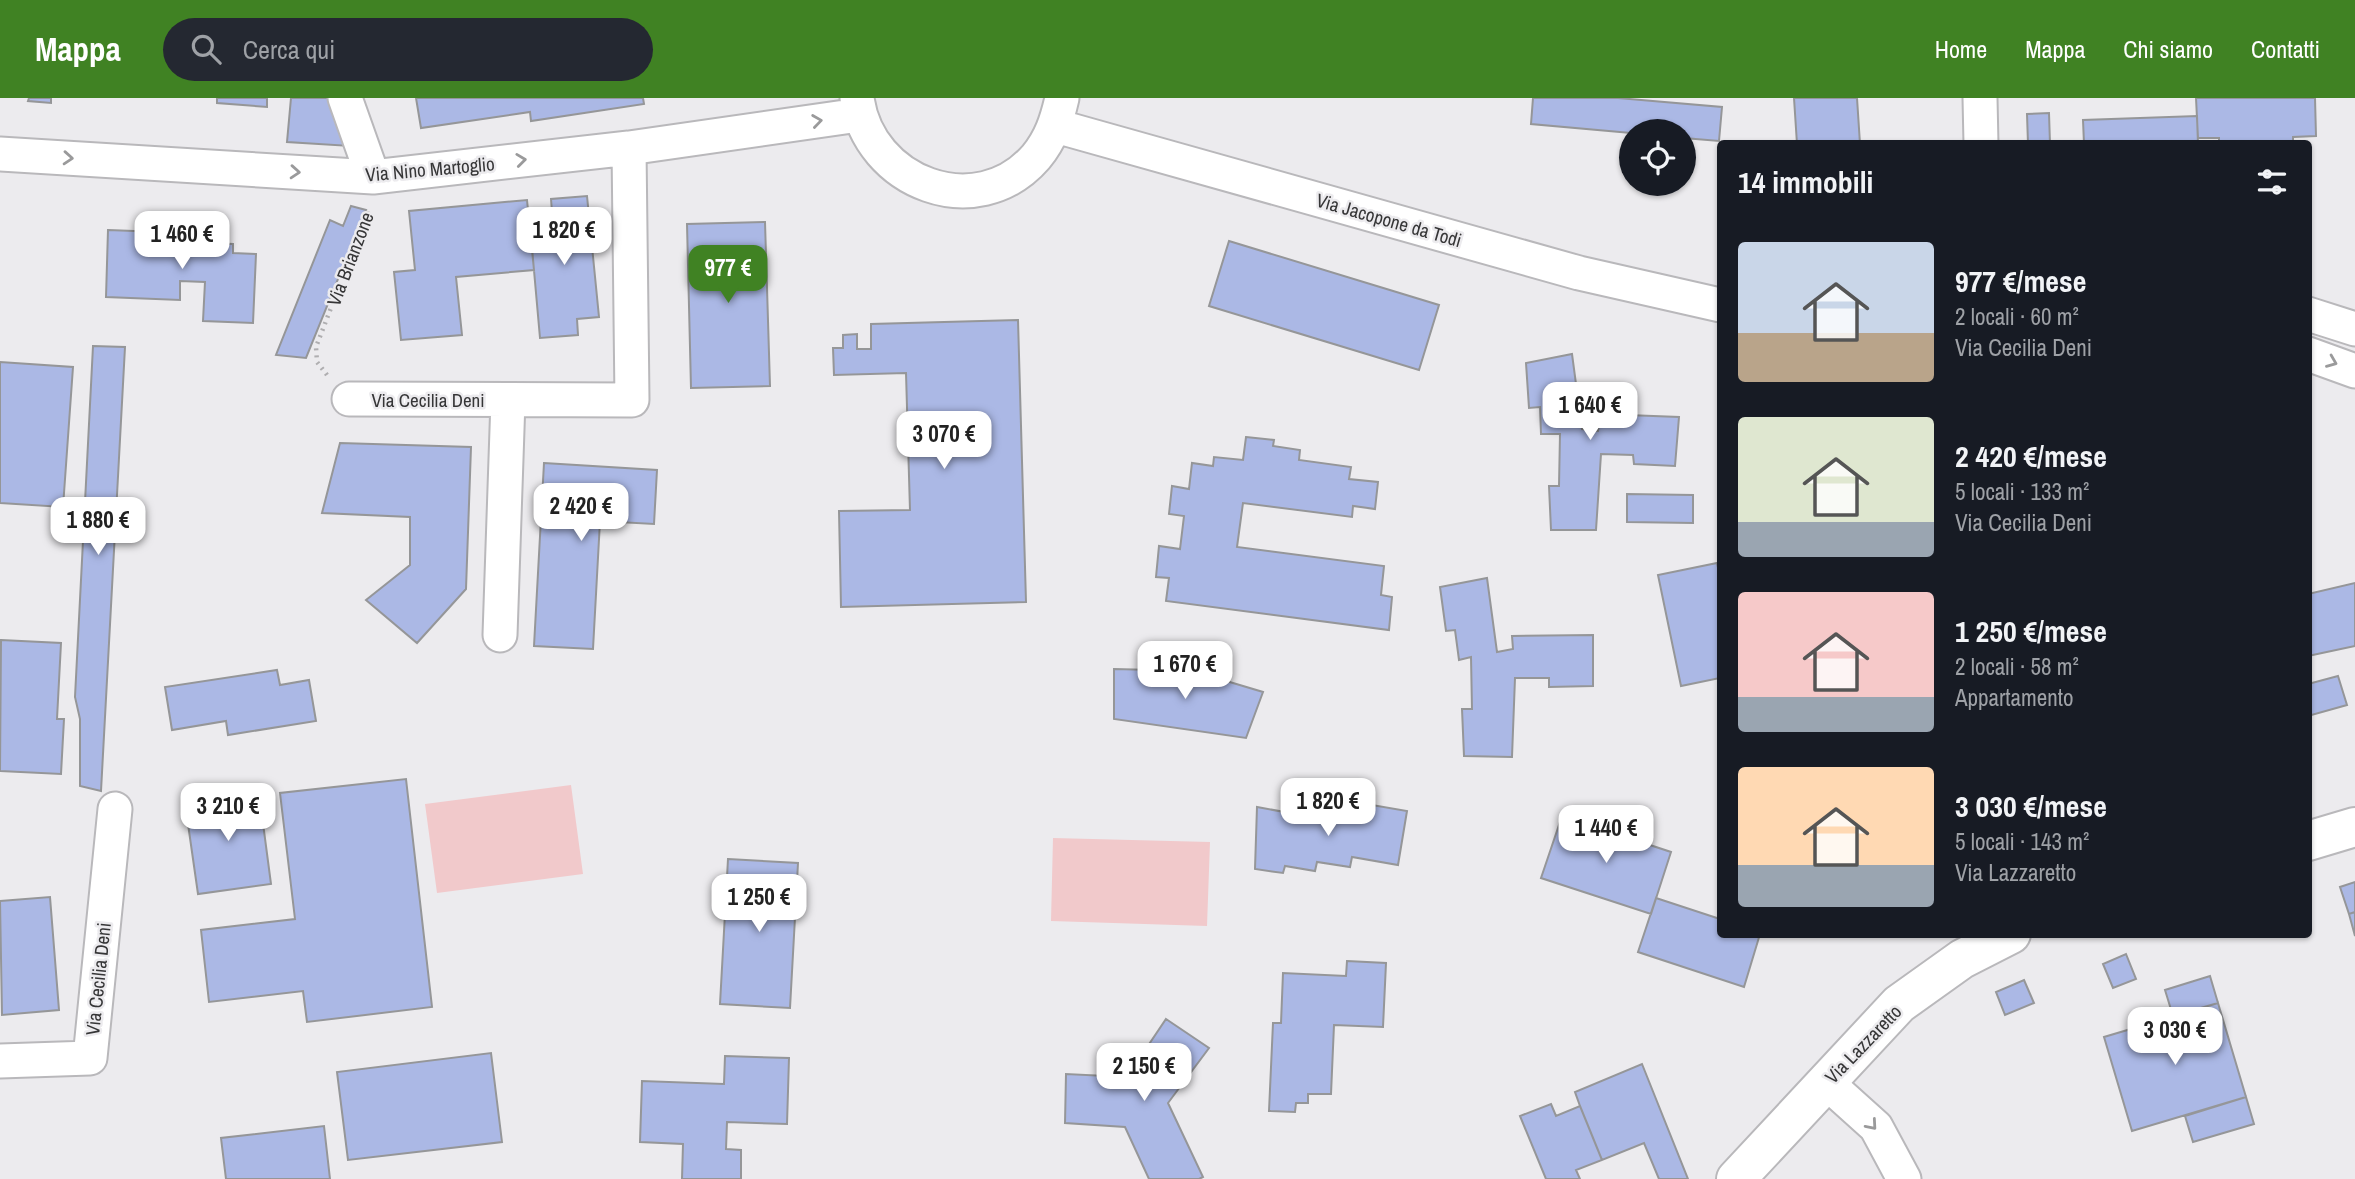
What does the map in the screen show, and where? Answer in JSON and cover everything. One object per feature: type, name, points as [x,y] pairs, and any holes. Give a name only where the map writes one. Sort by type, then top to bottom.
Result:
[{"type":"street","points":[[345,98],[373,177]]},
{"type":"street","points":[[1979,98],[1981,140]]},
{"type":"street","points":[[858,107],[876,148],[902,174],[935,189],[972,191],[1007,180],[1036,157],[1059,112]]},
{"type":"street","name":"Via Nino Martoglio","points":[[0,154],[373,177],[629,148],[775,127],[858,107]]},
{"type":"street","name":"Via Jacopone da Todi","points":[[1059,112],[1134,149],[1579,273],[1645,286]]},
{"type":"street","name":"Via Cecilia Deni","points":[[349,399],[632,400],[629,148]]},
{"type":"street","points":[[1645,286],[1717,283]]},
{"type":"street","points":[[1645,286],[1717,304]]},
{"type":"street","points":[[2312,315],[2355,329]]},
{"type":"street","points":[[2312,355],[2355,371]]},
{"type":"street","name":"Via Cecilia Deni","points":[[500,635],[508,400]]},
{"type":"street","name":"Via Cecilia Deni","points":[[0,1061],[90,1058],[115,810]]},
{"type":"street","points":[[2312,840],[2355,827]]},
{"type":"street","name":"Via Lazzaretto","points":[[1736,1179],[1899,1004],[1962,959],[2003,938]]},
{"type":"street","points":[[1826,1082],[1876,1127],[1904,1179]]},
{"type":"path","name":"Via Brianzone","points":[[349,399],[348,377],[324,375],[317,362],[316,347],[373,198],[373,177]]},
{"type":"shaded area","points":[[571,785],[583,874],[437,893],[425,804]]},
{"type":"shaded area","points":[[1053,838],[1210,842],[1207,926],[1051,921]]},
{"type":"building","points":[[29,98],[51,98],[51,103],[28,101]]},
{"type":"building","points":[[217,98],[267,98],[267,107],[217,103]]},
{"type":"building","points":[[291,98],[333,98],[350,146],[287,142]]},
{"type":"building","points":[[416,98],[643,98],[644,104],[531,121],[530,112],[421,128]]},
{"type":"building","points":[[1533,98],[1618,98],[1722,107],[1717,141],[1696,139],[1696,119],[1619,119],[1619,132],[1531,124]]},
{"type":"building","points":[[1794,98],[1857,98],[1860,140],[1797,140]]},
{"type":"building","points":[[2196,98],[2315,98],[2316,136],[2293,137],[2293,140],[2198,138]]},
{"type":"building","points":[[2049,113],[2050,140],[2028,140],[2027,114]]},
{"type":"building","points":[[2197,116],[2198,140],[2084,140],[2083,120]]},
{"type":"building","points":[[587,196],[599,317],[577,319],[578,335],[540,338],[529,214],[552,212],[551,199]]},
{"type":"building","points":[[527,200],[534,270],[456,277],[462,335],[401,340],[394,272],[415,270],[409,211]]},
{"type":"building","points":[[351,206],[366,210],[306,358],[276,355],[330,220],[343,226]]},
{"type":"building","points":[[765,222],[770,386],[691,388],[687,224]]},
{"type":"building","points":[[108,230],[211,234],[210,243],[233,244],[233,253],[256,254],[253,323],[203,321],[205,282],[180,281],[180,300],[106,297]]},
{"type":"building","points":[[1229,241],[1439,305],[1419,370],[1209,306]]},
{"type":"building","points":[[1018,320],[1026,602],[841,607],[839,511],[910,510],[906,373],[834,375],[833,348],[843,348],[843,335],[857,334],[857,349],[871,349],[871,324]]},
{"type":"building","points":[[93,346],[125,347],[101,791],[80,786],[80,719],[75,697]]},
{"type":"building","points":[[1572,354],[1582,429],[1598,431],[1601,414],[1679,417],[1675,466],[1634,464],[1633,455],[1601,454],[1596,530],[1551,530],[1549,486],[1559,486],[1560,434],[1541,434],[1540,407],[1529,408],[1526,363]]},
{"type":"building","points":[[0,362],[73,367],[63,507],[0,503]]},
{"type":"building","points":[[1246,437],[1274,440],[1273,446],[1300,450],[1299,460],[1351,467],[1349,479],[1378,482],[1375,509],[1353,506],[1352,517],[1243,503],[1237,547],[1384,566],[1381,595],[1392,597],[1389,630],[1166,601],[1169,578],[1156,577],[1159,546],[1180,549],[1184,516],[1169,514],[1172,486],[1189,489],[1192,463],[1213,466],[1214,457],[1243,460]]},
{"type":"building","points":[[340,443],[471,447],[466,589],[417,643],[366,600],[410,565],[410,517],[322,513]]},
{"type":"building","points":[[544,463],[657,470],[654,524],[600,521],[593,649],[534,646]]},
{"type":"building","points":[[1627,494],[1693,495],[1693,523],[1627,522]]},
{"type":"building","points":[[1717,563],[1717,679],[1681,686],[1658,575]]},
{"type":"building","points":[[1487,578],[1497,652],[1513,649],[1512,636],[1593,635],[1593,686],[1549,687],[1549,678],[1515,678],[1512,757],[1464,756],[1462,709],[1472,709],[1471,657],[1459,660],[1455,630],[1446,631],[1440,587]]},
{"type":"building","points":[[2355,583],[2355,646],[2312,655],[2312,593]]},
{"type":"building","points":[[1,640],[61,643],[57,719],[64,719],[61,774],[0,771]]},
{"type":"building","points":[[1114,669],[1193,671],[1263,692],[1246,738],[1114,719]]},
{"type":"building","points":[[277,670],[280,685],[309,680],[316,721],[228,735],[226,721],[172,730],[165,687]]},
{"type":"building","points":[[2338,676],[2347,705],[2312,715],[2312,683]]},
{"type":"building","points":[[406,779],[432,1007],[307,1022],[303,991],[209,1002],[201,930],[295,919],[280,793]]},
{"type":"building","points":[[259,793],[271,884],[198,894],[185,803]]},
{"type":"building","points":[[1343,800],[1407,811],[1398,865],[1352,857],[1350,867],[1317,862],[1315,871],[1285,866],[1283,873],[1255,869],[1257,807],[1339,822]]},
{"type":"building","points":[[1562,816],[1671,852],[1651,914],[1541,878]]},
{"type":"building","points":[[728,859],[798,863],[790,1008],[720,1004]]},
{"type":"building","points":[[2355,882],[2355,912],[2349,914],[2340,887]]},
{"type":"building","points":[[50,897],[59,1010],[2,1015],[0,901]]},
{"type":"building","points":[[1656,898],[1717,918],[1717,938],[1759,938],[1744,987],[1638,952]]},
{"type":"building","points":[[2355,912],[2355,936],[2349,914]]},
{"type":"building","points":[[2126,954],[2136,979],[2113,988],[2103,964]]},
{"type":"building","points":[[1347,961],[1386,963],[1383,1027],[1334,1025],[1331,1094],[1308,1094],[1308,1103],[1296,1103],[1295,1112],[1269,1111],[1273,1023],[1281,1023],[1283,973],[1346,976]]},
{"type":"building","points":[[2210,976],[2218,1003],[2173,1016],[2165,990]]},
{"type":"building","points":[[2024,980],[2034,1003],[2005,1015],[1996,992]]},
{"type":"building","points":[[2218,1003],[2246,1097],[2132,1131],[2104,1037]]},
{"type":"building","points":[[1166,1019],[1209,1048],[1168,1103],[1203,1177],[1199,1179],[1149,1179],[1125,1127],[1065,1123],[1066,1074],[1127,1077]]},
{"type":"building","points":[[491,1053],[502,1142],[348,1160],[337,1072]]},
{"type":"building","points":[[725,1056],[789,1058],[787,1124],[727,1122],[726,1149],[741,1150],[741,1179],[682,1179],[683,1144],[640,1142],[642,1081],[724,1084]]},
{"type":"building","points":[[1642,1064],[1688,1179],[1659,1179],[1644,1143],[1602,1160],[1580,1106],[1575,1092]]},
{"type":"building","points":[[2246,1097],[2254,1124],[2193,1142],[2185,1116]]},
{"type":"building","points":[[1551,1104],[1556,1116],[1580,1106],[1602,1160],[1576,1170],[1580,1179],[1546,1179],[1520,1116]]},
{"type":"building","points":[[324,1126],[330,1179],[226,1179],[221,1138]]}]
